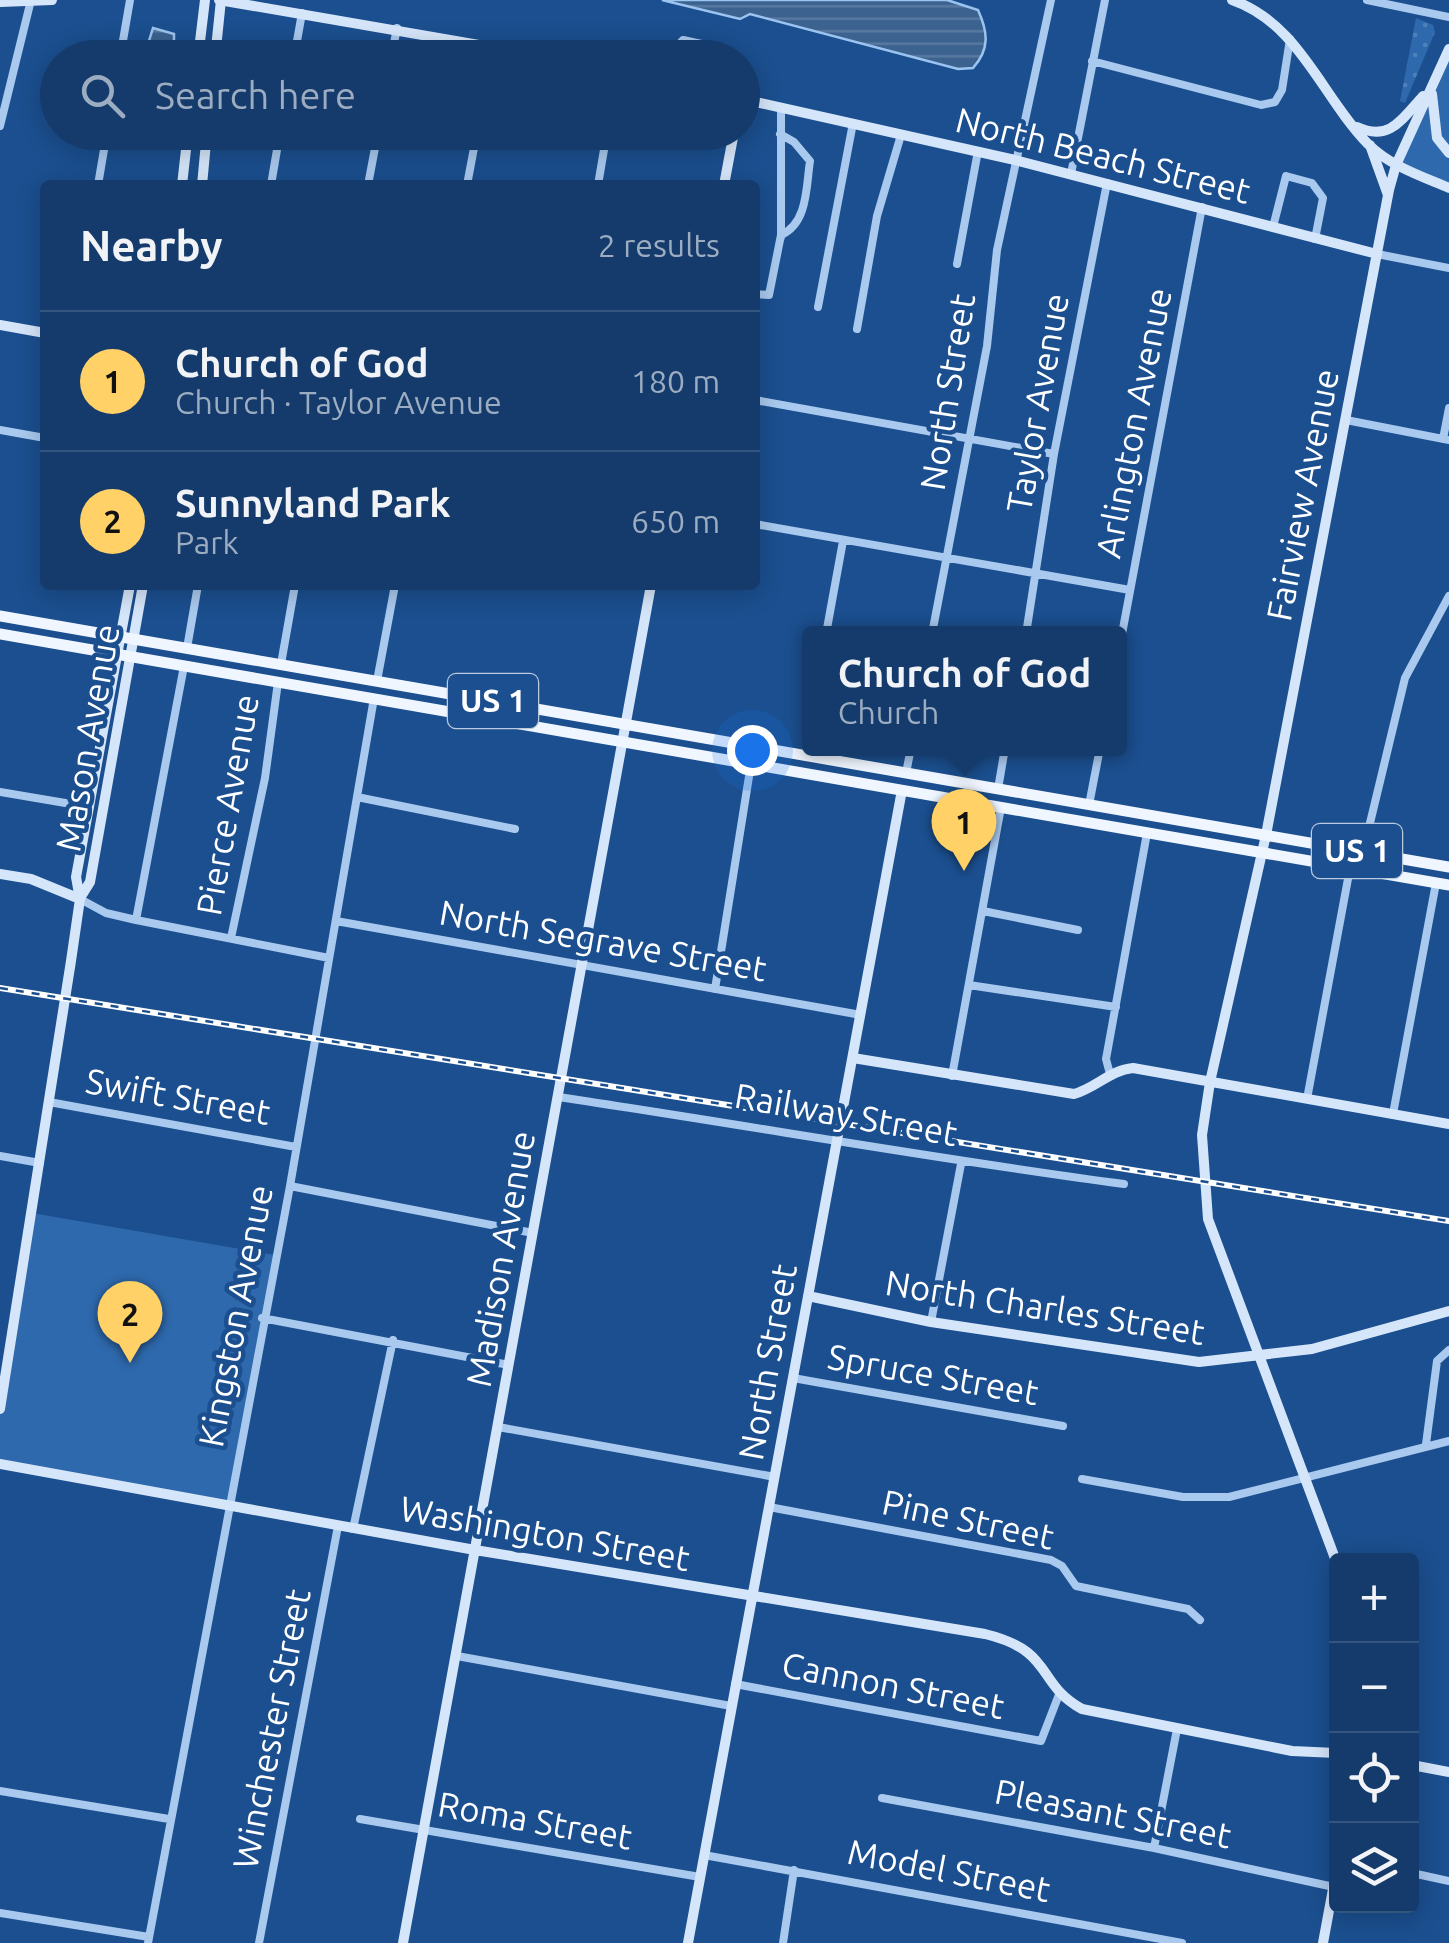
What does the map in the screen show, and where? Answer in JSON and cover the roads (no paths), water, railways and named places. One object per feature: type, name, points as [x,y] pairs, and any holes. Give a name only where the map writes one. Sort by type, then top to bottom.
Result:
[{"type":"main road","name":"US 1","points":[[0,616],[802,755]]},
{"type":"main road","name":"US 1","points":[[0,634],[1442,884]]},
{"type":"main road","name":"US 1","points":[[809,756],[1449,867]]},
{"type":"main road","points":[[1066,819],[1089,805]]},
{"type":"street","points":[[0,126],[30,0]]},
{"type":"street","points":[[0,2],[52,0]]},
{"type":"street","points":[[123,40],[130,0]]},
{"type":"street","points":[[200,40],[205,0]]},
{"type":"street","points":[[216,40],[221,0],[396,28],[446,40]]},
{"type":"street","name":"North Street","points":[[934,626],[970,439],[1016,160],[1051,0]]},
{"type":"street","points":[[1072,174],[1105,0]]},
{"type":"street","points":[[1232,0],[1257,11],[1290,39],[1370,145],[1396,165],[1449,188]]},
{"type":"street","points":[[1366,0],[1449,16]]},
{"type":"street","points":[[297,40],[302,13]]},
{"type":"street","points":[[394,40],[396,28]]},
{"type":"street","points":[[1092,62],[1261,104],[1275,102],[1282,90],[1290,39]]},
{"type":"street","name":"Fairview Avenue","points":[[1333,1553],[1208,1220],[1202,1135],[1259,853],[1266,836],[1388,195],[1396,165],[1449,49]]},
{"type":"street","points":[[1354,125],[1371,133],[1394,129],[1433,84]]},
{"type":"street","points":[[1433,84],[1432,120],[1449,153]]},
{"type":"street","name":"North Beach Street","points":[[760,102],[1016,160],[1378,254],[1449,268]]},
{"type":"street","points":[[760,294],[769,295],[780,236],[782,106]]},
{"type":"street","points":[[818,307],[853,124]]},
{"type":"street","points":[[780,134],[794,142],[810,161],[800,218],[780,236]]},
{"type":"street","points":[[857,328],[877,216],[901,135]]},
{"type":"street","points":[[1370,145],[1388,195]]},
{"type":"street","points":[[99,180],[104,150]]},
{"type":"street","points":[[183,180],[186,150]]},
{"type":"street","points":[[203,180],[206,150]]},
{"type":"street","points":[[272,180],[277,150]]},
{"type":"street","points":[[369,180],[375,150]]},
{"type":"street","points":[[468,180],[473,150]]},
{"type":"street","points":[[599,180],[604,150]]},
{"type":"street","points":[[725,180],[731,150]]},
{"type":"street","points":[[957,264],[978,152]]},
{"type":"street","points":[[1273,227],[1286,176],[1312,183],[1323,198],[1315,238]]},
{"type":"street","name":"Taylor Avenue","points":[[1027,626],[1054,454],[1107,183]]},
{"type":"street","name":"Arlington Avenue","points":[[1123,626],[1202,208]]},
{"type":"street","points":[[0,325],[40,332]]},
{"type":"street","points":[[760,401],[1054,454]]},
{"type":"street","points":[[1346,420],[1446,440],[1449,408]]},
{"type":"street","points":[[0,430],[40,437]]},
{"type":"street","points":[[760,525],[1130,590]]},
{"type":"street","points":[[827,626],[843,541]]},
{"type":"street","name":"Mason Avenue","points":[[127,636],[130,590]]},
{"type":"street","name":"Mason Avenue","points":[[0,1409],[3,1366],[40,1163],[80,899],[76,880],[127,636],[141,590]]},
{"type":"street","points":[[187,648],[197,590]]},
{"type":"street","name":"Pierce Avenue","points":[[281,664],[295,590]]},
{"type":"street","points":[[377,681],[394,590]]},
{"type":"street","name":"Madison Avenue","points":[[403,1943],[650,590]]},
{"type":"street","points":[[1363,852],[1406,678],[1449,596]]},
{"type":"street","name":"Mason Avenue","points":[[80,899],[90,882],[123,654]]},
{"type":"street","points":[[136,920],[184,666]]},
{"type":"street","name":"Pierce Avenue","points":[[232,938],[265,778],[278,682]]},
{"type":"street","name":"Kingston Avenue","points":[[148,1940],[262,1318],[290,1186],[374,698]]},
{"type":"street","points":[[906,773],[909,756]]},
{"type":"street","points":[[998,789],[1004,756]]},
{"type":"street","points":[[1089,805],[1098,756]]},
{"type":"street","points":[[714,990],[751,764]]},
{"type":"street","name":"North Street","points":[[688,1943],[902,790]]},
{"type":"street","points":[[0,792],[89,807]]},
{"type":"street","points":[[358,797],[515,829]]},
{"type":"street","points":[[952,1076],[1001,807]]},
{"type":"street","points":[[1110,1074],[1106,1059],[1147,833]]},
{"type":"street","points":[[1307,1099],[1350,868]]},
{"type":"street","points":[[0,874],[31,879],[106,913],[328,958]]},
{"type":"street","points":[[1393,1114],[1442,884]]},
{"type":"street","points":[[983,911],[1078,930]]},
{"type":"street","name":"North Segrave Street","points":[[336,921],[860,1015]]},
{"type":"street","points":[[969,984],[1116,1008]]},
{"type":"street","points":[[852,1058],[1074,1094],[1090,1090],[1110,1074],[1133,1068],[1449,1124]]},
{"type":"street","name":"Railway Street","points":[[558,1097],[837,1138],[961,1164],[1124,1184]]},
{"type":"street","name":"Swift Street","points":[[49,1102],[296,1147]]},
{"type":"street","points":[[0,1156],[40,1163]]},
{"type":"street","points":[[931,1322],[961,1164]]},
{"type":"street","points":[[290,1186],[533,1233]]},
{"type":"street","name":"North Charles Street","points":[[808,1296],[931,1322],[1188,1361],[1261,1357],[1312,1349],[1449,1311]]},
{"type":"street","points":[[262,1318],[509,1364]]},
{"type":"street","points":[[353,1529],[393,1340]]},
{"type":"street","points":[[1426,1444],[1437,1361],[1449,1350]]},
{"type":"street","name":"Spruce Street","points":[[793,1378],[1063,1426]]},
{"type":"street","points":[[498,1427],[775,1477]]},
{"type":"street","points":[[1082,1478],[1183,1496],[1229,1497],[1449,1441]]},
{"type":"street","name":"Washington Street","points":[[0,1464],[353,1529],[1007,1639],[1039,1660],[1060,1692]]},
{"type":"street","name":"Pine Street","points":[[769,1507],[1051,1560],[1062,1566],[1076,1586],[1188,1609],[1200,1620]]},
{"type":"street","name":"Winchester Street","points":[[259,1943],[338,1526]]},
{"type":"street","name":"Cannon Street","points":[[457,1656],[731,1706]]},
{"type":"street","name":"Cannon Street","points":[[735,1684],[1040,1741],[1060,1692]]},
{"type":"street","points":[[1060,1692],[1082,1710],[1292,1751],[1329,1753]]},
{"type":"street","points":[[1154,1848],[1177,1730]]},
{"type":"street","points":[[1419,1767],[1449,1772]]},
{"type":"street","points":[[0,1792],[169,1819]]},
{"type":"street","name":"Pleasant Street","points":[[882,1798],[1154,1848],[1329,1886]]},
{"type":"street","name":"Roma Street","points":[[360,1819],[700,1878]]},
{"type":"street","name":"Model Street","points":[[704,1855],[1182,1943]]},
{"type":"street","points":[[783,1943],[794,1870]]},
{"type":"street","points":[[1419,1874],[1449,1880]]},
{"type":"street","points":[[0,1913],[148,1940]]},
{"type":"street","points":[[1324,1943],[1329,1913]]},
{"type":"railway","points":[[0,988],[1449,1221]]},
{"type":"place","name":"Church of God","points":[[964,871]]},
{"type":"place","name":"Sunnyland Park","points":[[130,1363]]}]
